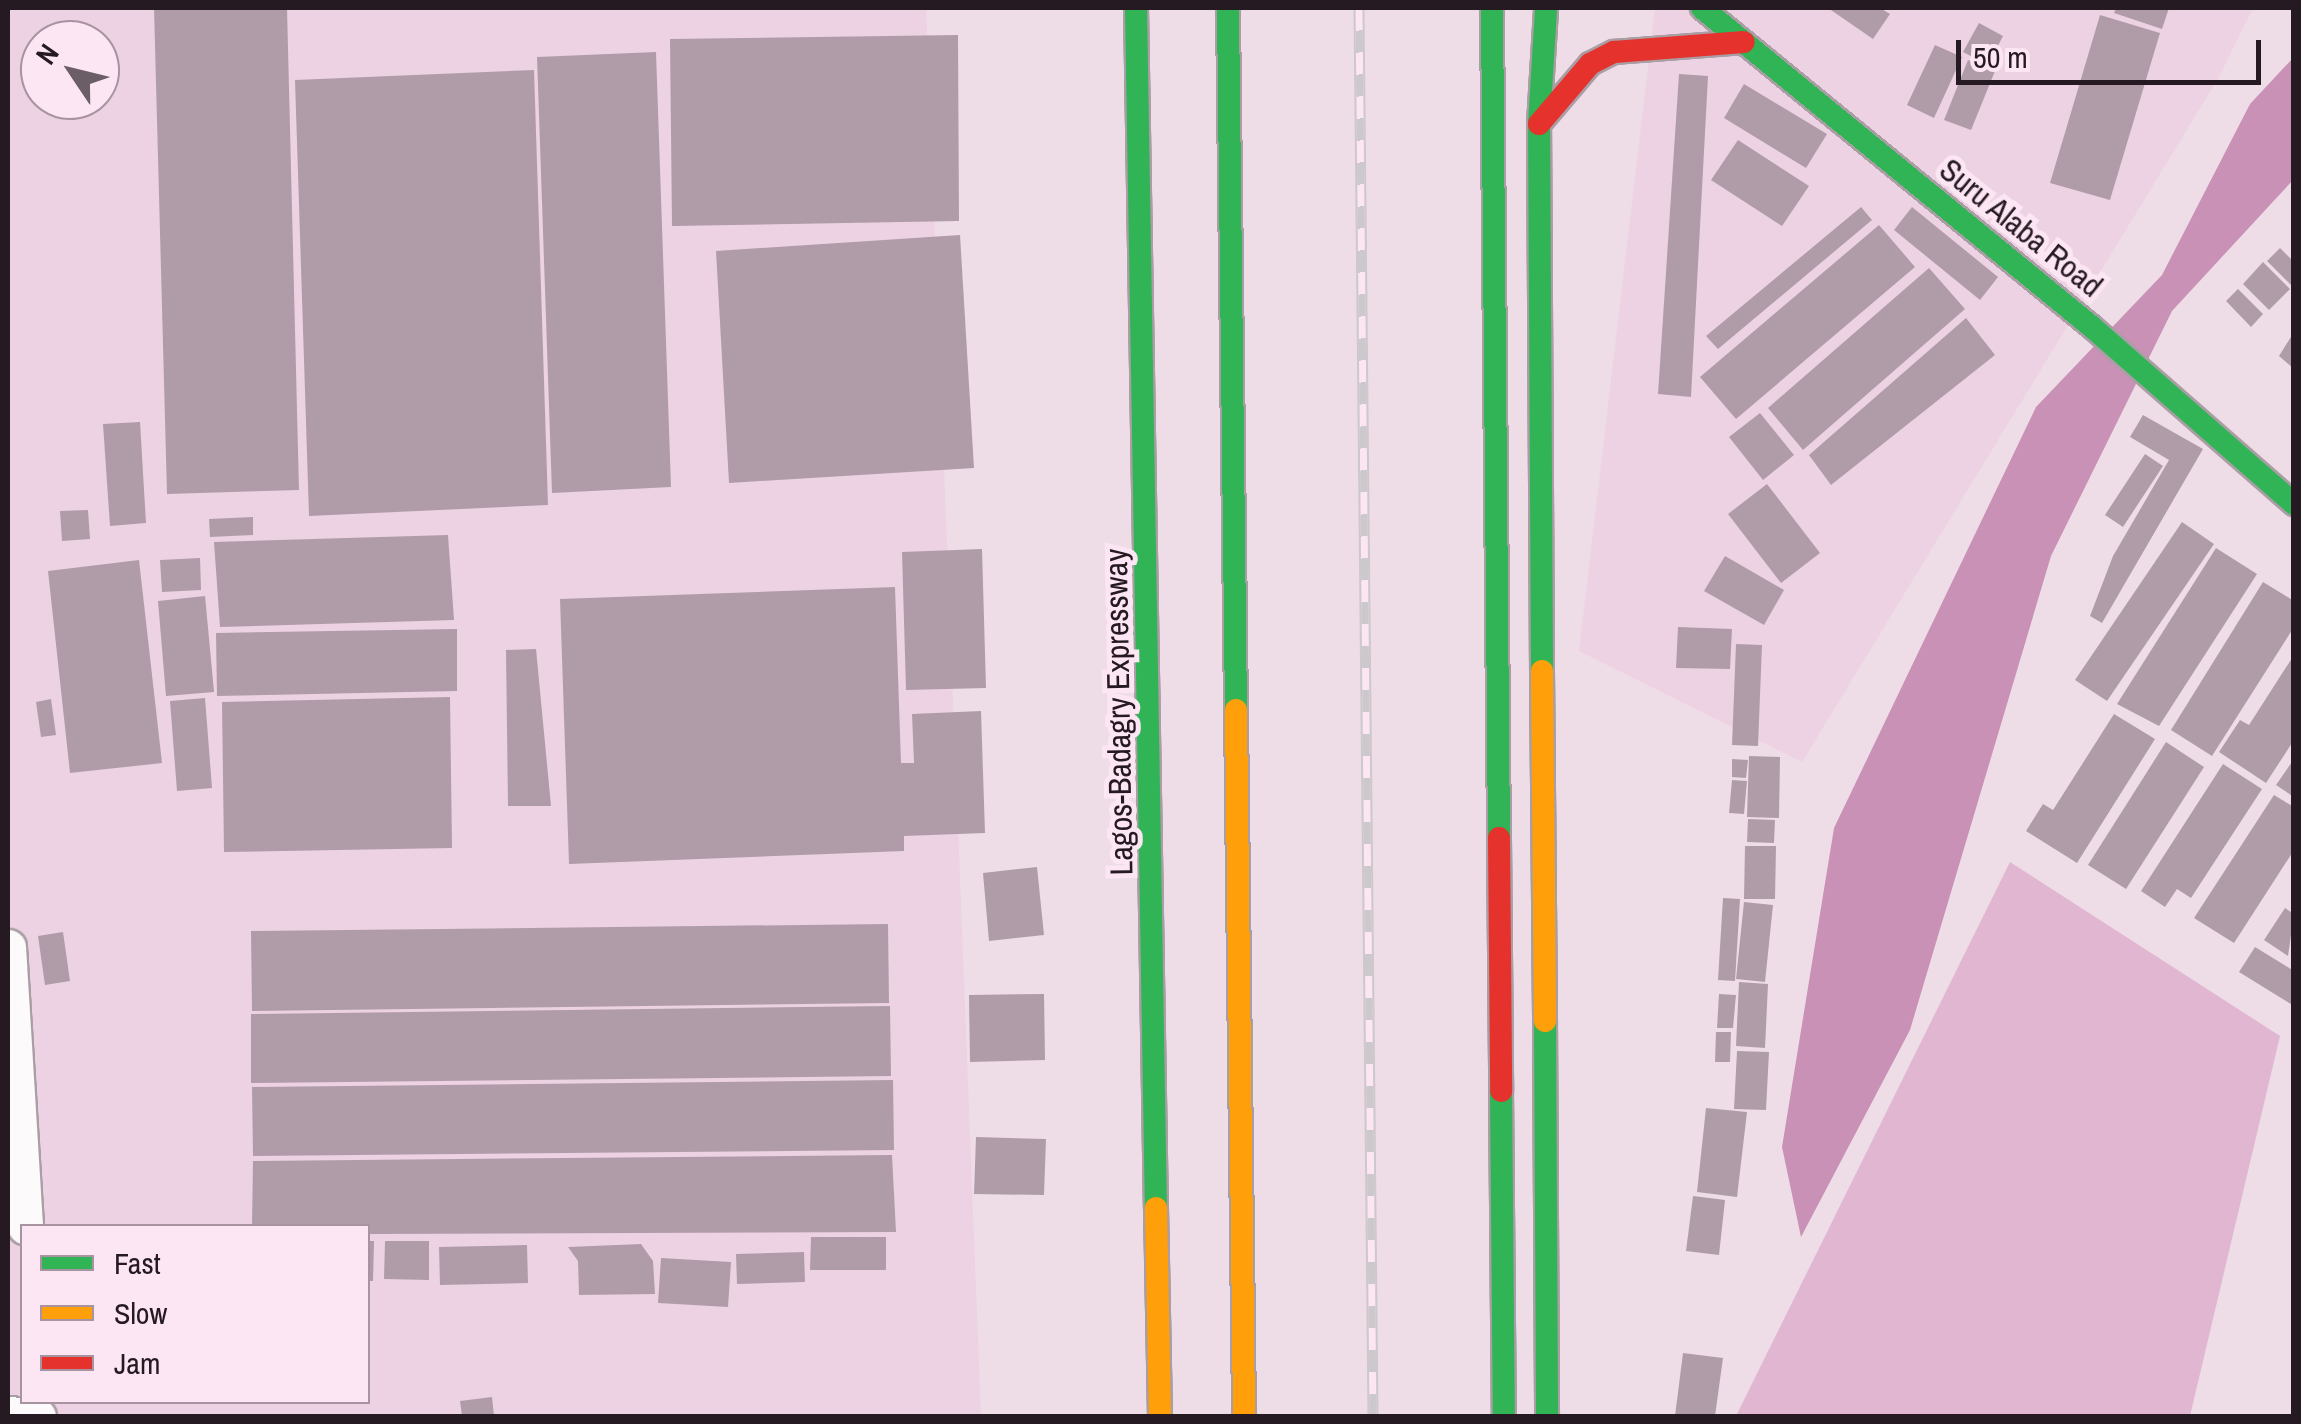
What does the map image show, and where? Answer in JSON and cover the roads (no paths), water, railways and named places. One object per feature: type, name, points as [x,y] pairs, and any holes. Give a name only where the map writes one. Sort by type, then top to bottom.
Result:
[{"type":"main road","name":"Lagos-Badagry Expressway","points":[[1136,8],[1160,1416]]},
{"type":"main road","points":[[1228,8],[1244,1416]]},
{"type":"main road","points":[[1492,8],[1504,1416]]},
{"type":"main road","points":[[1546,8],[1539,124],[1546,1416]]},
{"type":"main road","name":"Suru Alaba Road","points":[[1702,8],[2092,328],[2294,504]]},
{"type":"main road","points":[[1539,124],[1590,64],[1614,52],[1744,42]]},
{"type":"street","points":[[8,947],[25,1224]]},
{"type":"street","points":[[8,1414],[37,1416]]},
{"type":"railway","points":[[1359,8],[1373,1416]]}]
